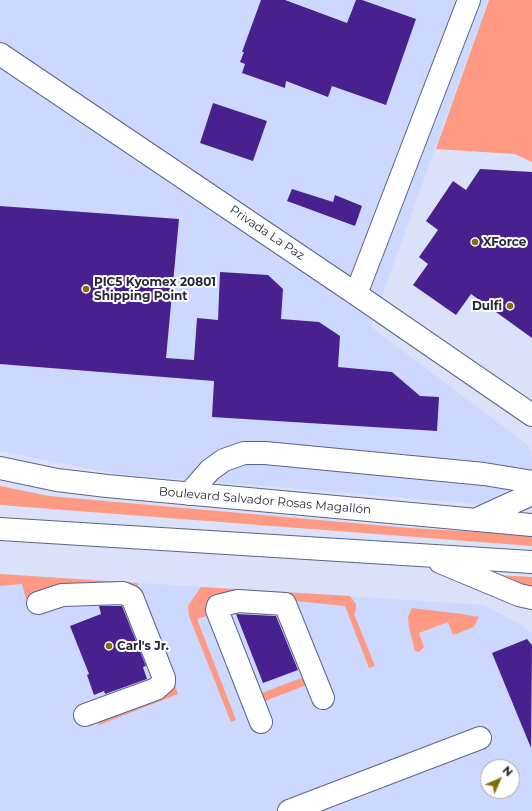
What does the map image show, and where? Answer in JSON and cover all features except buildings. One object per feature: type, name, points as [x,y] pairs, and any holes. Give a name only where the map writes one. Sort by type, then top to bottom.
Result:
[{"type":"main road","points":[[356,294],[469,0]]},
{"type":"main road","name":"Privada La Paz","points":[[0,54],[356,294],[532,415]]},
{"type":"main road","points":[[189,494],[210,470],[224,460],[244,453],[265,453],[484,474],[532,482]]},
{"type":"main road","name":"Boulevard Salvador Rosas Magallón","points":[[0,468],[57,480],[189,494],[532,525]]},
{"type":"main road","points":[[474,520],[532,494]]},
{"type":"main road","points":[[0,529],[532,562]]},
{"type":"main road","points":[[427,556],[519,595],[532,598]]},
{"type":"main road","points":[[38,603],[62,595],[123,593],[132,597],[164,678],[164,682],[156,689],[85,715]]},
{"type":"main road","points":[[261,722],[217,610],[218,606],[238,601],[285,604],[323,698]]},
{"type":"main road","points":[[290,811],[480,738]]},
{"type":"shaded area","points":[[0,0],[488,0],[371,327],[529,446],[532,456],[532,469],[489,505],[110,473],[0,451]]},
{"type":"shaded area","points":[[489,0],[532,0],[532,162],[515,154],[436,149]]},
{"type":"shaded area","points":[[0,486],[49,496],[409,528],[532,535],[532,546],[0,505]]},
{"type":"shaded area","points":[[0,574],[484,605],[520,624],[532,633],[532,811],[0,811]]},
{"type":"shaded area","points":[[0,574],[137,583],[178,694],[99,725],[97,715],[159,691],[136,596],[51,595],[26,599],[22,584],[0,586]]},
{"type":"shaded area","points":[[495,575],[532,577],[532,588]]},
{"type":"shaded area","points":[[201,587],[350,596],[356,604],[354,614],[375,666],[369,668],[345,606],[218,596],[213,614],[197,619],[236,720],[231,722],[189,616],[188,606]]},
{"type":"shaded area","points":[[412,608],[479,617],[474,627],[453,635],[448,622],[419,633],[424,647],[419,652],[415,651],[409,628],[408,617]]},
{"type":"shaded area","points":[[322,670],[325,678],[252,706],[249,698]]},
{"type":"place","name":"XForce","points":[[475,242]]},
{"type":"place","name":"PIC5 Kyomex 20801 Shipping Point","points":[[86,289]]},
{"type":"place","name":"Dulfi","points":[[510,306]]},
{"type":"place","name":"Carl's Jr.","points":[[109,646]]}]
